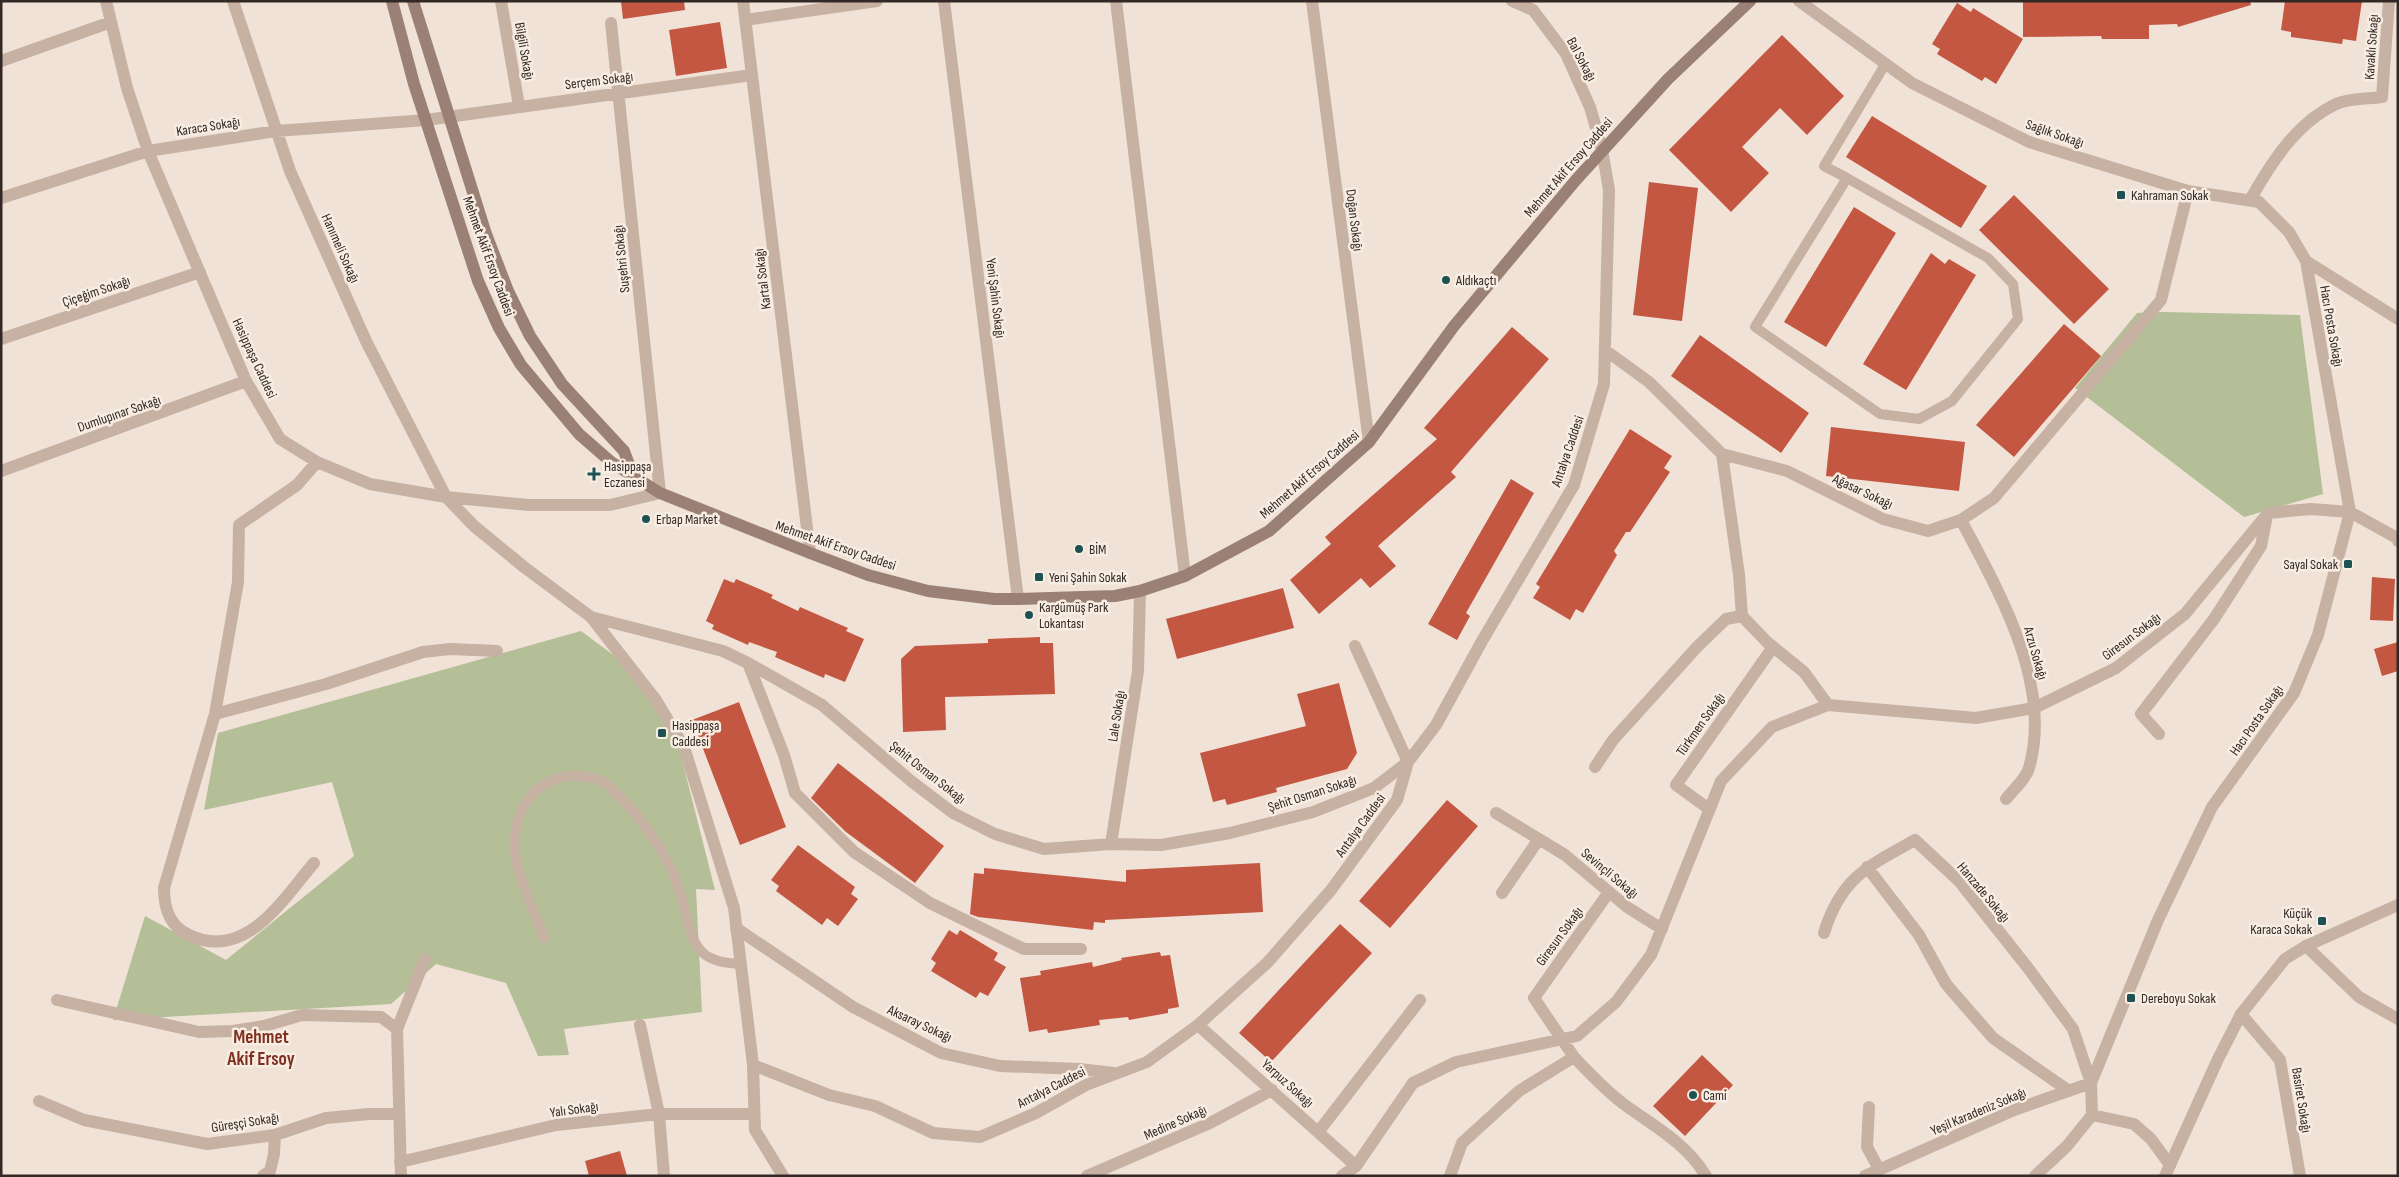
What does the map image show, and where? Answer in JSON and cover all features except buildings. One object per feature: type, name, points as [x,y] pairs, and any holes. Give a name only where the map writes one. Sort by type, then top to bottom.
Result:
[{"type":"main road","name":"Mehmet Akif Ersoy Caddesi","points":[[392,1],[426,120],[478,281],[500,328],[521,365],[579,434],[611,462],[660,493],[810,553],[868,575],[928,591],[994,599],[1115,596],[1140,590],[1186,576],[1269,531],[1369,442],[1454,326],[1602,149],[1668,78],[1750,1]]},
{"type":"main road","name":"Mehmet Akif Ersoy Caddesi","points":[[412,1],[486,234],[508,291],[530,336],[562,384],[624,451],[633,475]]},
{"type":"street","name":"Hasippaşa Caddesi","points":[[106,1],[127,88],[148,151],[246,381],[280,439],[317,462],[370,484],[446,497],[529,505],[610,505],[660,493]]},
{"type":"street","name":"Hanımeli Sokağı","points":[[233,1],[290,171],[366,341],[446,497],[474,526],[524,567],[591,617]]},
{"type":"street","name":"Bilgili Sokağı","points":[[501,1],[519,106]]},
{"type":"street","name":"Kartal Sokağı","points":[[743,1],[810,553]]},
{"type":"street","points":[[746,20],[877,1]]},
{"type":"street","name":"Yeni Şahin Sokağı","points":[[944,1],[1018,599]]},
{"type":"street","points":[[1116,1],[1186,576]]},
{"type":"street","name":"Doğan Sokağı","points":[[1312,1],[1369,442]]},
{"type":"street","name":"Bal Sokağı","points":[[1512,1],[1534,10],[1566,54],[1590,107],[1602,149]]},
{"type":"street","name":"Sağlık Sokağı","points":[[1799,1],[1912,83],[2029,142],[2188,190],[2259,202],[2288,232],[2306,261]]},
{"type":"street","name":"Kavaklı Sokağı","points":[[2250,200],[2263,177],[2299,129],[2338,103],[2382,97],[2392,45],[2389,1]]},
{"type":"street","points":[[1,61],[111,22]]},
{"type":"street","name":"Suşehri Sokağı","points":[[611,23],[660,493]]},
{"type":"street","name":"Serçem Sokağı","points":[[426,120],[449,115],[752,75]]},
{"type":"street","name":"Karaca Sokağı","points":[[1,198],[148,151],[276,131],[426,120]]},
{"type":"street","name":"Antalya Caddesi","points":[[753,1065],[829,1095],[874,1106],[933,1133],[980,1137],[1036,1113],[1086,1085],[1147,1062],[1198,1024],[1267,963],[1331,890],[1397,800],[1408,762],[1436,724],[1482,641],[1574,485],[1604,384],[1609,190],[1602,149]]},
{"type":"street","name":"Ağasar Sokağı","points":[[1722,454],[1787,470],[1883,519],[1928,531],[1961,520],[1994,498],[2160,300],[2188,190]]},
{"type":"street","points":[[2306,261],[2398,319]]},
{"type":"street","name":"Hacı Posta Sokağı","points":[[2091,1084],[2158,920],[2212,807],[2294,693],[2318,635],[2350,512],[2306,261]]},
{"type":"street","name":"Çiçeğim Sokağı","points":[[1,339],[200,272]]},
{"type":"street","points":[[1342,1176],[1356,1166],[1413,1083],[1456,1062],[1577,1036],[1616,1002],[1651,955],[1721,780],[1772,726],[1828,705],[1804,672],[1773,647],[1742,616],[1739,575],[1722,454],[1649,382],[1605,350]]},
{"type":"street","name":"Dumlupınar Sokağı","points":[[1,472],[246,381]]},
{"type":"street","points":[[314,863],[264,920],[242,937],[229,942],[202,941],[185,933],[174,924],[167,913],[164,902],[164,888],[215,714],[238,582],[239,525],[297,485],[317,462]]},
{"type":"street","points":[[2159,734],[2141,714],[2214,619],[2261,546],[2268,513],[2311,508],[2350,512],[2396,538],[2398,541]]},
{"type":"street","name":"Giresun Sokağı","points":[[1828,705],[1976,718],[2034,708],[2116,668],[2185,614],[2268,513]]},
{"type":"street","name":"Arzu Sokağı","points":[[1961,520],[2005,604],[2025,664],[2034,708],[2035,726],[2028,770],[2006,799]]},
{"type":"street","name":"Lale Sokağı","points":[[1111,844],[1138,671],[1140,590]]},
{"type":"street","points":[[1595,767],[1613,740],[1697,647],[1726,619],[1742,616]]},
{"type":"street","points":[[591,617],[656,700],[684,747],[734,908],[753,1065],[755,1130],[783,1176]]},
{"type":"street","name":"Şehit Osman Sokağı","points":[[591,617],[723,650],[822,704],[911,781],[953,813],[995,834],[1044,849],[1111,844],[1161,845],[1230,833],[1313,812],[1374,788],[1408,762]]},
{"type":"street","points":[[1355,646],[1408,762]]},
{"type":"street","name":"Türkmen Sokağı","points":[[1709,809],[1676,785],[1773,647]]},
{"type":"street","points":[[215,714],[326,684],[423,652],[450,649],[497,651]]},
{"type":"street","points":[[748,663],[784,755],[795,793],[854,852],[930,903],[1024,949],[1081,950]]},
{"type":"street","name":"Sevinçli Sokağı","points":[[1496,813],[1565,855],[1627,907],[1662,929]]},
{"type":"street","points":[[1502,893],[1539,839]]},
{"type":"street","name":"Hanzade Sokağı","points":[[1824,933],[1831,910],[1843,890],[1868,867],[1916,840],[1958,881],[2028,968],[2073,1029],[2091,1084]]},
{"type":"street","points":[[1868,867],[1919,935],[1946,984],[1993,1038],[2069,1091]]},
{"type":"street","name":"Giresun Sokağı","points":[[1562,1039],[1534,998],[1609,892]]},
{"type":"street","points":[[2168,1170],[2218,1059],[2241,1014],[2285,958],[2306,946],[2398,905]]},
{"type":"street","name":"Aksaray Sokağı","points":[[736,928],[853,1007],[942,1052],[1000,1066],[1079,1069],[1116,1073]]},
{"type":"street","points":[[2306,946],[2359,997],[2398,1019]]},
{"type":"street","points":[[401,1176],[397,1029],[425,959]]},
{"type":"street","points":[[56,1000],[200,1032],[240,1030],[302,1015],[380,1017],[397,1029]]},
{"type":"street","points":[[1319,1131],[1420,1000]]},
{"type":"street","name":"Basiret Sokağı","points":[[2241,1014],[2280,1060],[2300,1176]]},
{"type":"street","name":"Yarpuz Sokağı","points":[[1198,1024],[1356,1166]]},
{"type":"street","points":[[640,1026],[659,1114],[664,1176]]},
{"type":"street","points":[[1562,1039],[1574,1057],[1624,1105],[1662,1129],[1696,1159],[1706,1176]]},
{"type":"street","points":[[1450,1176],[1462,1143],[1519,1091],[1574,1057]]},
{"type":"street","points":[[2036,1176],[2067,1146],[2092,1115],[2091,1084]]},
{"type":"street","name":"Yeşil Karadeniz Sokağı","points":[[1865,1176],[2014,1110],[2091,1084]]},
{"type":"street","name":"Medine Sokağı","points":[[1087,1176],[1210,1124],[1272,1090]]},
{"type":"street","name":"Güreşçi Sokağı","points":[[39,1101],[84,1120],[207,1144],[275,1135],[326,1118],[370,1114],[398,1114]]},
{"type":"street","points":[[1869,1107],[1867,1147],[1879,1170]]},
{"type":"street","name":"Yalı Sokağı","points":[[400,1162],[556,1125],[659,1114],[754,1114]]},
{"type":"street","points":[[2092,1115],[2134,1124],[2151,1139],[2168,1170]]},
{"type":"street","points":[[263,1176],[270,1171],[274,1154],[275,1135]]},
{"type":"lane","points":[[1847,178],[1755,327],[1880,414],[1920,419],[1952,401],[2018,319],[2013,284],[1988,258],[1847,178],[1824,166],[1886,63]]},
{"type":"lane","points":[[544,938],[516,858],[516,826],[520,811],[528,798],[541,786],[555,778],[572,775],[589,777],[605,783],[647,829],[679,887],[696,944],[702,952],[711,959],[741,964]]},
{"type":"green space","points":[[2137,313],[2300,315],[2323,494],[2244,517],[2075,388]]},
{"type":"green space","points":[[581,631],[624,663],[677,740],[715,890],[696,889],[702,1012],[564,1029],[569,1055],[538,1056],[506,983],[436,964],[391,1004],[113,1020],[145,916],[226,960],[354,856],[332,782],[204,810],[218,733]]},
{"type":"place","name":"Kahraman Sokak","points":[[2121,195]]},
{"type":"place","name":"Aldıkaçtı","points":[[1446,280]]},
{"type":"place","name":"Hasippaşa Eczanesi","points":[[594,474]]},
{"type":"place","name":"Erbap Market","points":[[646,519]]},
{"type":"place","name":"BİM","points":[[1079,549]]},
{"type":"place","name":"Sayal Sokak","points":[[2348,564]]},
{"type":"place","name":"Yeni Şahin Sokak","points":[[1039,577]]},
{"type":"place","name":"Kargümüş Park Lokantası","points":[[1029,615]]},
{"type":"place","name":"Hasippaşa Caddesi","points":[[662,733]]},
{"type":"place","name":"Küçük Karaca Sokak","points":[[2322,921]]},
{"type":"place","name":"Dereboyu Sokak","points":[[2131,998]]},
{"type":"place","name":"Cami","points":[[1693,1095]]},
{"type":"district","name":"Mehmet Akif Ersoy","points":[[261,1047]]}]
